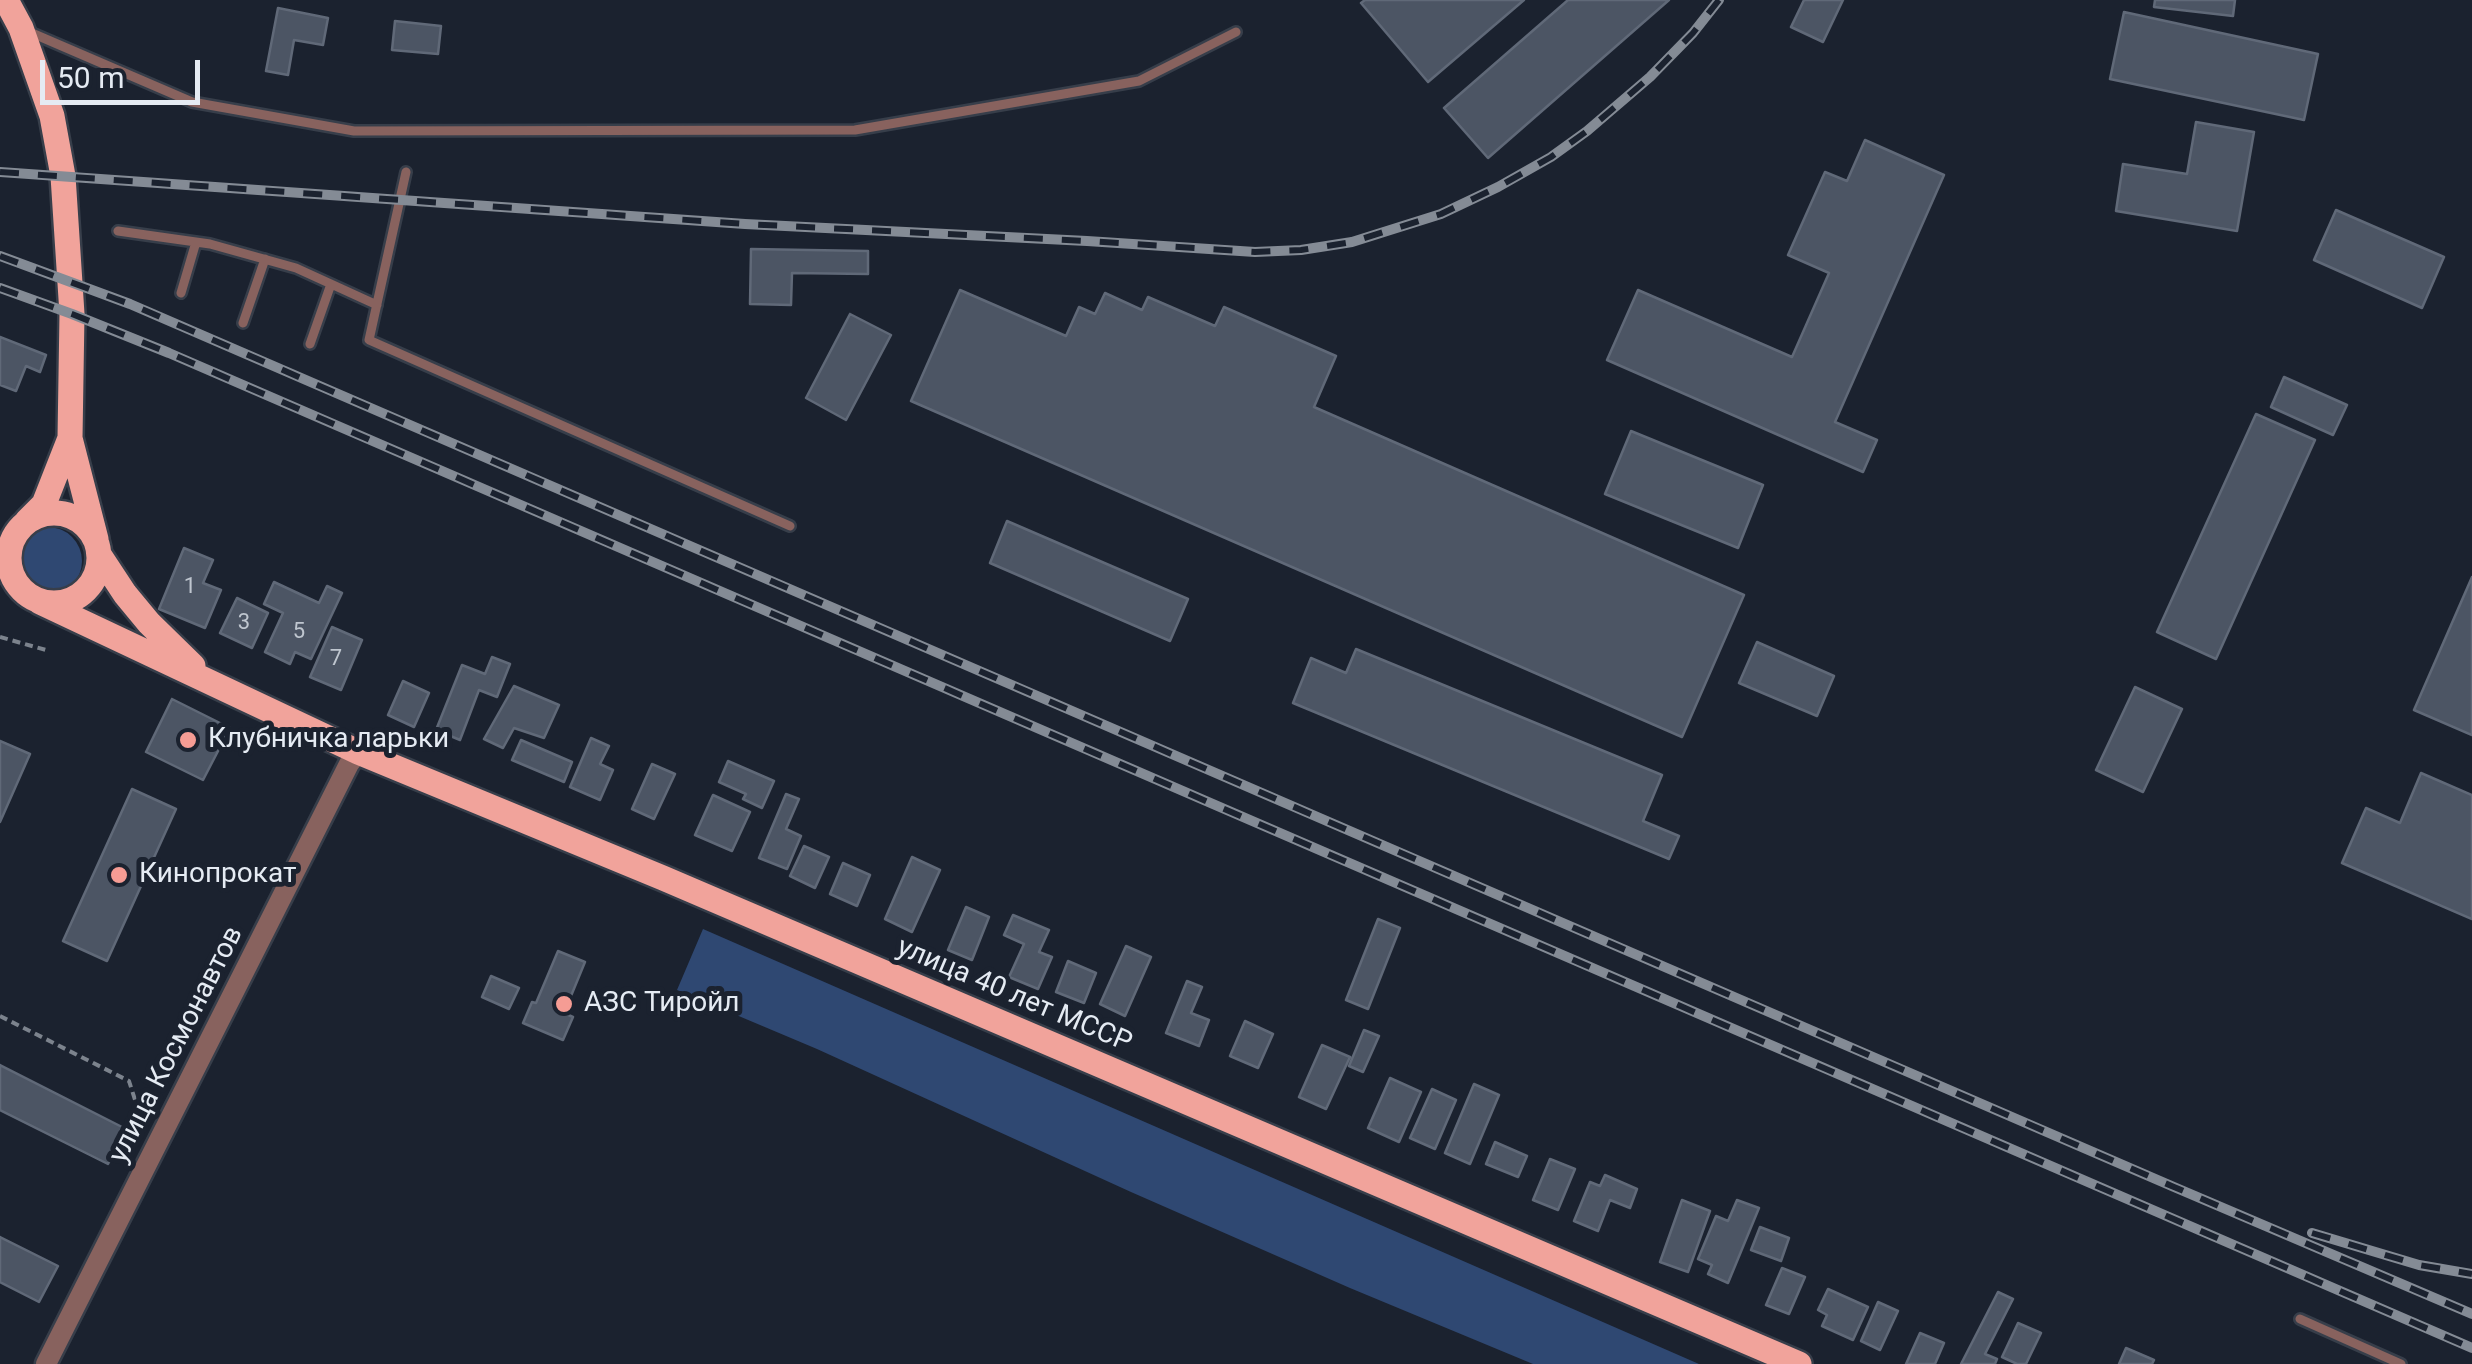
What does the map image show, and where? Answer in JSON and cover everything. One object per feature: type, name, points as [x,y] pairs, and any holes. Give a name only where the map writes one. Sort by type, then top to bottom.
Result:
[{"type":"main road","points":[[0,600],[65,603],[86,590],[98,569],[98,548],[70,438],[72,314],[63,176],[52,116],[21,28],[6,0]]},
{"type":"main road","points":[[35,600],[14,580],[8,556],[13,534],[44,504],[70,438]]},
{"type":"main road","points":[[13,534],[38,515],[55,512],[86,525],[98,548]]},
{"type":"main road","name":"улица 40 лет МССР","points":[[98,548],[125,594],[207,680]]},
{"type":"main road","name":"улица 40 лет МССР","points":[[35,600],[358,752],[1799,1364]]},
{"type":"street","name":"улица Космонавтов","points":[[46,1364],[358,752]]},
{"type":"lane","points":[[21,28],[192,102],[354,131],[855,130],[1138,81],[1236,32]]},
{"type":"lane","points":[[406,172],[369,340],[790,526]]},
{"type":"lane","points":[[118,231],[196,242],[296,268],[377,305]]},
{"type":"lane","points":[[181,293],[196,242]]},
{"type":"lane","points":[[243,323],[264,260]]},
{"type":"lane","points":[[310,344],[330,284]]},
{"type":"lane","points":[[2300,1320],[2402,1364]]},
{"type":"path","points":[[0,638],[46,650]]},
{"type":"path","points":[[0,1016],[129,1081],[139,1136],[155,1150]]},
{"type":"shaded area","points":[[48,527],[72,537],[82,561],[72,585],[48,595],[24,585],[14,561],[24,537]]},
{"type":"shaded area","points":[[703,929],[1699,1364],[1533,1364],[1350,1288],[677,990]]},
{"type":"building","points":[[1524,0],[1428,82],[1361,3]]},
{"type":"building","points":[[1568,0],[1669,0],[1488,158],[1444,108]]},
{"type":"building","points":[[1804,0],[1843,0],[1823,42],[1791,27]]},
{"type":"building","points":[[2155,0],[2235,0],[2233,16],[2154,7]]},
{"type":"building","points":[[278,8],[328,18],[323,45],[294,40],[288,75],[266,71]]},
{"type":"building","points":[[2124,12],[2318,54],[2304,120],[2110,79]]},
{"type":"building","points":[[395,21],[441,26],[438,54],[392,50]]},
{"type":"building","points":[[2196,122],[2254,132],[2237,231],[2116,211],[2123,164],[2187,174]]},
{"type":"building","points":[[1865,140],[1944,175],[1835,422],[1877,440],[1863,472],[1607,360],[1638,290],[1792,357],[1829,273],[1788,255],[1825,172],[1847,181]]},
{"type":"building","points":[[2336,210],[2444,257],[2422,308],[2314,260]]},
{"type":"building","points":[[751,249],[868,251],[868,274],[792,273],[791,305],[750,304]]},
{"type":"building","points":[[960,290],[1066,336],[1079,307],[1095,314],[1105,293],[1142,310],[1148,297],[1215,326],[1224,307],[1336,356],[1314,407],[1744,595],[1682,737],[911,401]]},
{"type":"building","points":[[850,314],[891,335],[846,420],[806,398]]},
{"type":"building","points":[[0,337],[46,355],[40,372],[26,366],[16,391],[0,385]]},
{"type":"building","points":[[2284,377],[2347,405],[2333,435],[2271,407]]},
{"type":"building","points":[[2256,414],[2315,440],[2216,659],[2157,632]]},
{"type":"building","points":[[1631,431],[1763,485],[1738,548],[1605,494]]},
{"type":"building","points":[[1007,521],[1188,599],[1170,641],[990,563]]},
{"type":"building","points":[[184,548],[213,560],[203,583],[221,590],[205,628],[159,609]]},
{"type":"building","points":[[2472,577],[2472,735],[2414,710]]},
{"type":"building","points":[[274,582],[319,603],[327,586],[342,593],[311,659],[295,652],[290,664],[265,652],[283,613],[264,604]]},
{"type":"building","points":[[237,598],[268,613],[252,648],[220,633]]},
{"type":"building","points":[[332,627],[362,640],[341,690],[310,677]]},
{"type":"building","points":[[1757,642],[1834,676],[1817,716],[1739,683]]},
{"type":"building","points":[[1356,649],[1662,775],[1643,821],[1679,836],[1669,859],[1293,703],[1311,658],[1346,673]]},
{"type":"building","points":[[492,657],[510,664],[497,697],[479,690],[460,740],[436,730],[462,665],[485,674]]},
{"type":"building","points":[[403,681],[429,693],[414,727],[388,715]]},
{"type":"building","points":[[514,686],[559,705],[544,738],[514,728],[503,748],[484,739]]},
{"type":"building","points":[[2135,687],[2182,709],[2143,792],[2096,770]]},
{"type":"building","name":"Клубничка ларьки","points":[[172,699],[230,728],[203,780],[146,752]]},
{"type":"building","points":[[591,738],[609,746],[600,764],[613,770],[600,800],[570,787]]},
{"type":"building","points":[[521,740],[572,762],[564,782],[512,760]]},
{"type":"building","points":[[0,741],[30,754],[0,822]]},
{"type":"building","points":[[728,761],[774,781],[762,808],[743,799],[746,794],[719,782]]},
{"type":"building","points":[[652,764],[675,774],[654,819],[632,809]]},
{"type":"building","points":[[2421,773],[2472,795],[2472,919],[2342,863],[2366,808],[2400,823]]},
{"type":"building","name":"Кинопрокат","points":[[132,789],[176,809],[107,961],[63,941]]},
{"type":"building","points":[[786,794],[799,799],[786,829],[801,836],[787,869],[759,858]]},
{"type":"building","points":[[713,795],[750,812],[732,851],[695,835]]},
{"type":"building","points":[[804,846],[829,857],[815,888],[790,876]]},
{"type":"building","points":[[912,857],[940,870],[912,932],[885,919]]},
{"type":"building","points":[[843,863],[870,875],[857,906],[830,894]]},
{"type":"building","points":[[966,907],[989,917],[972,960],[948,950]]},
{"type":"building","points":[[1013,915],[1049,930],[1039,952],[1052,957],[1038,989],[1009,977],[1024,944],[1004,935]]},
{"type":"building","points":[[1378,919],[1400,928],[1368,1009],[1346,1000]]},
{"type":"building","points":[[1126,946],[1151,957],[1125,1016],[1100,1004]]},
{"type":"building","points":[[558,951],[585,962],[564,1013],[573,1017],[563,1040],[523,1023]]},
{"type":"building","points":[[1068,961],[1096,973],[1084,1003],[1056,992]]},
{"type":"building","points":[[491,976],[519,988],[509,1009],[482,997]]},
{"type":"building","points":[[1187,981],[1202,987],[1191,1013],[1209,1020],[1199,1046],[1166,1033]]},
{"type":"building","points":[[1245,1021],[1273,1034],[1258,1068],[1230,1056]]},
{"type":"building","points":[[1364,1030],[1379,1036],[1363,1072],[1349,1066]]},
{"type":"building","points":[[1322,1045],[1350,1057],[1326,1109],[1299,1097]]},
{"type":"building","points":[[0,1065],[126,1129],[108,1164],[0,1110]]},
{"type":"building","points":[[1390,1078],[1421,1092],[1399,1142],[1368,1128]]},
{"type":"building","points":[[1474,1084],[1499,1095],[1470,1164],[1445,1153]]},
{"type":"building","points":[[1432,1089],[1456,1100],[1435,1149],[1410,1138]]},
{"type":"building","points":[[1495,1142],[1527,1156],[1518,1177],[1486,1164]]},
{"type":"building","points":[[1550,1159],[1575,1169],[1558,1210],[1533,1200]]},
{"type":"building","points":[[1605,1175],[1637,1189],[1630,1208],[1610,1200],[1598,1231],[1574,1221],[1590,1182],[1600,1186]]},
{"type":"building","points":[[1682,1200],[1710,1211],[1688,1272],[1660,1262]]},
{"type":"building","points":[[1737,1200],[1759,1208],[1728,1283],[1708,1274],[1712,1265],[1698,1259],[1716,1216],[1728,1221]]},
{"type":"building","points":[[1760,1227],[1789,1238],[1781,1261],[1751,1250]]},
{"type":"building","points":[[0,1237],[58,1266],[39,1302],[0,1282]]},
{"type":"building","points":[[1782,1268],[1805,1277],[1789,1314],[1766,1305]]},
{"type":"building","points":[[1828,1289],[1868,1307],[1853,1340],[1822,1326],[1827,1315],[1818,1310]]},
{"type":"building","points":[[1998,1292],[2013,1299],[1985,1354],[1997,1359],[1995,1364],[1961,1364]]},
{"type":"building","points":[[1878,1302],[1898,1311],[1880,1350],[1861,1341]]},
{"type":"building","points":[[2018,1323],[2041,1333],[2026,1364],[2002,1357]]},
{"type":"building","points":[[1920,1333],[1944,1343],[1935,1364],[1906,1364]]},
{"type":"building","points":[[2126,1348],[2154,1360],[2152,1364],[2119,1364]]},
{"type":"railway","points":[[0,172],[745,224],[1255,252],[1301,250],[1352,242],[1441,214],[1551,157],[1650,77],[1719,0]]},
{"type":"railway","points":[[0,256],[130,304],[2472,1314]]},
{"type":"railway","points":[[0,288],[169,353],[2472,1348]]},
{"type":"railway","points":[[2312,1233],[2419,1265],[2472,1274]]},
{"type":"place","name":"Клубничка ларьки","points":[[188,740]]},
{"type":"place","name":"Кинопрокат","points":[[119,875]]},
{"type":"place","name":"АЗС Тиройл","points":[[564,1004]]}]
